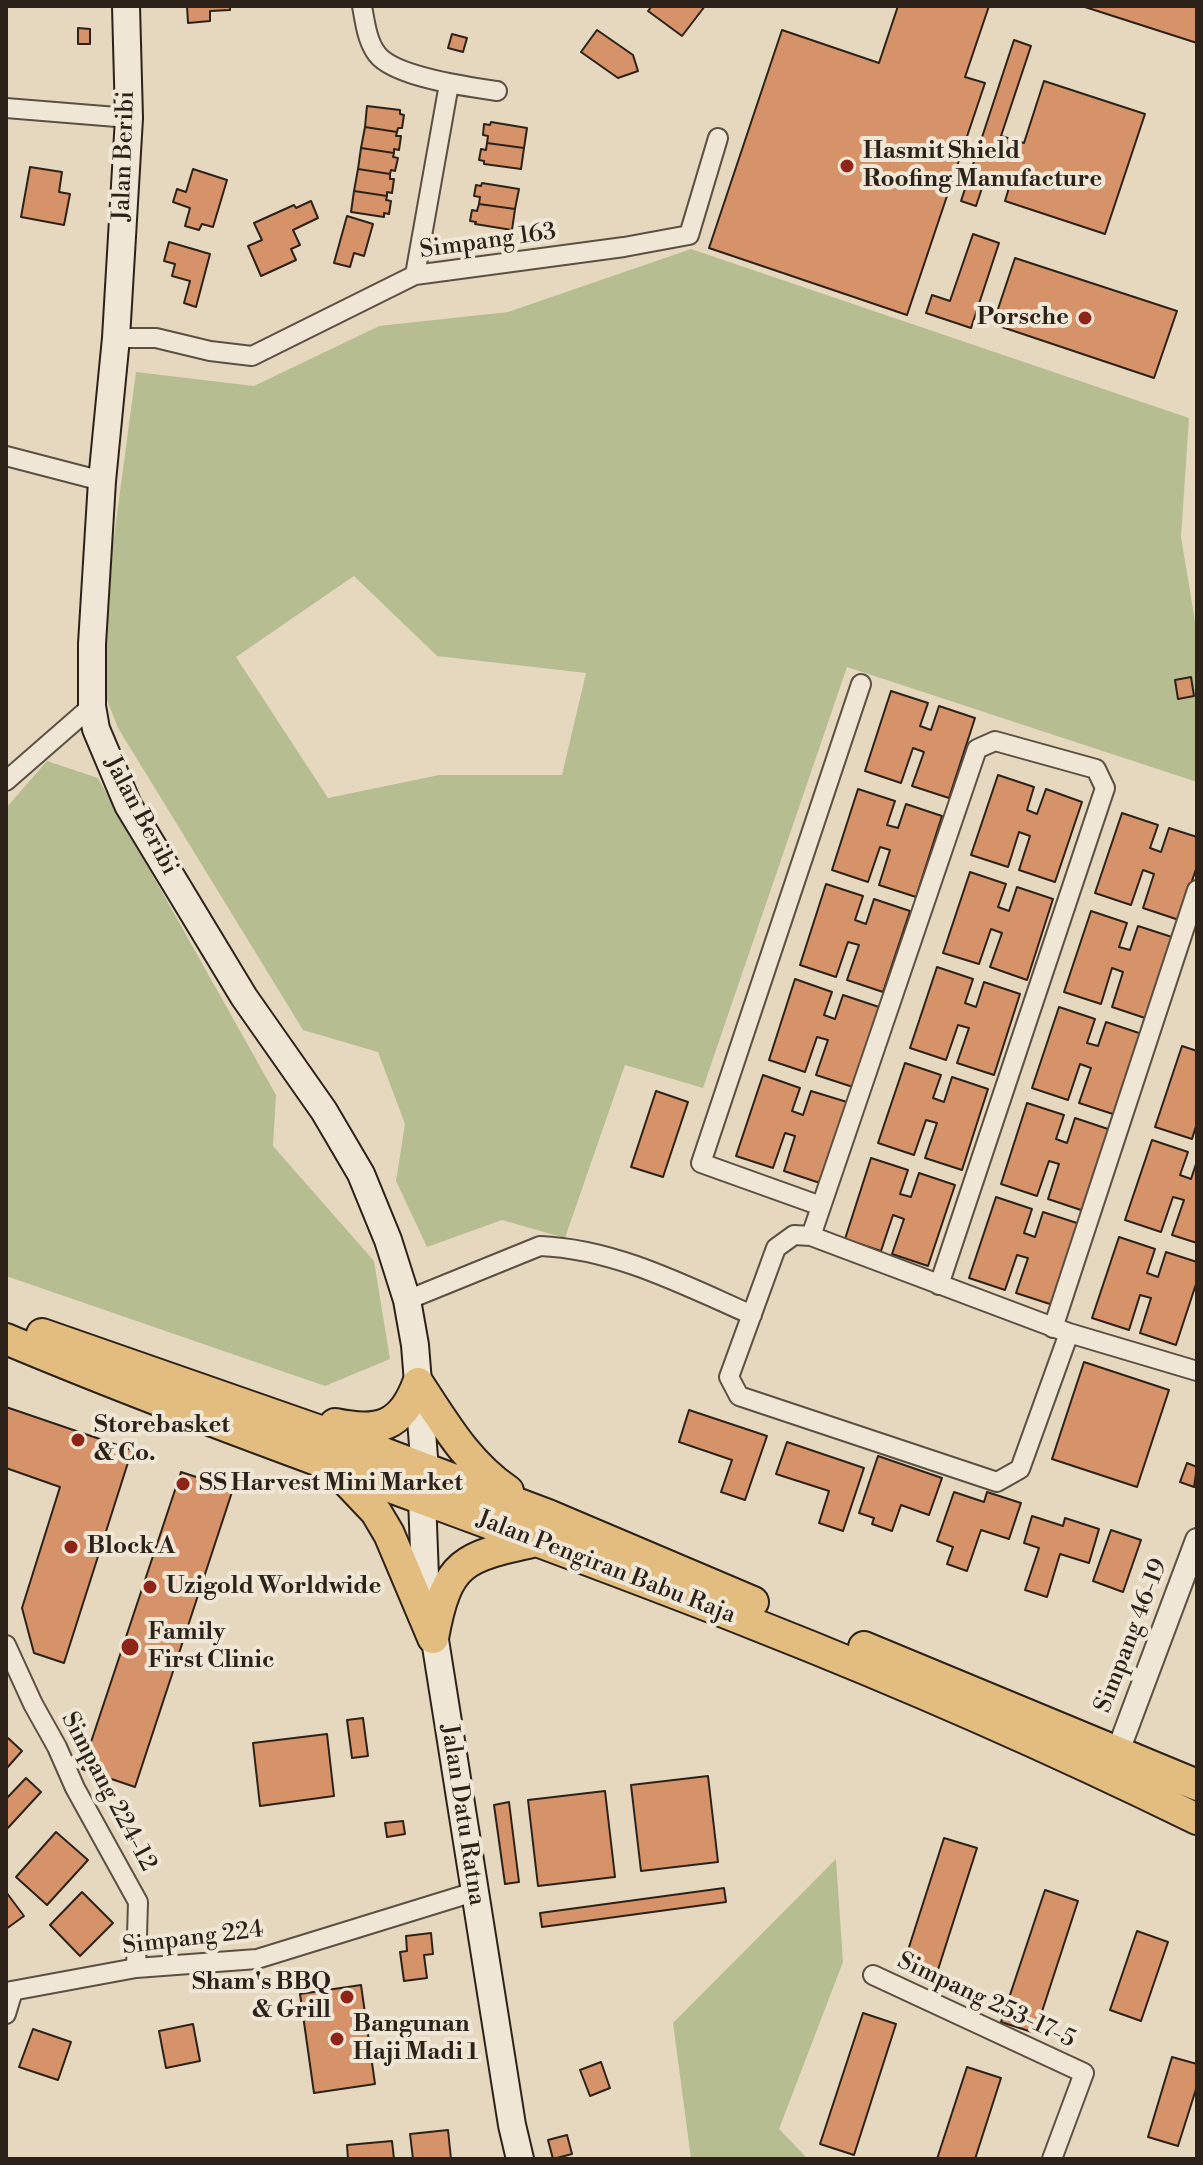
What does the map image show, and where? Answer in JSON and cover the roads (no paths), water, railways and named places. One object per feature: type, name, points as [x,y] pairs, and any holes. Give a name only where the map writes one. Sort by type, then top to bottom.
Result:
[{"type":"main road","name":"Jalan Beribi","points":[[126,6],[129,118],[116,338],[102,481],[92,644],[92,706],[96,729],[128,805],[244,997],[324,1111],[361,1174],[388,1240],[407,1300],[418,1383],[424,1484]]},
{"type":"main road","name":"Jalan Pengiran Babu Raja","points":[[6,1322],[243,1404],[424,1484],[1118,1751],[1197,1785]]},
{"type":"main road","name":"Jalan Pengiran Babu Raja","points":[[6,1339],[336,1469],[424,1484]]},
{"type":"main road","points":[[243,1404],[363,1430],[391,1422],[405,1411],[418,1383]]},
{"type":"main road","points":[[418,1383],[459,1447],[542,1528],[467,1562],[445,1587],[433,1638]]},
{"type":"main road","points":[[336,1469],[376,1512],[389,1534],[433,1638]]},
{"type":"main road","name":"Jalan Datu Ratna","points":[[424,1484],[425,1577],[433,1638],[520,2159]]},
{"type":"main road","name":"Jalan Pengiran Babu Raja","points":[[542,1528],[754,1624],[1008,1730],[1197,1819]]},
{"type":"street","points":[[362,6],[371,43],[384,61],[449,84],[497,91]]},
{"type":"street","points":[[415,275],[449,84]]},
{"type":"street","points":[[6,108],[129,118]]},
{"type":"street","name":"Simpang 163","points":[[116,338],[156,338],[210,351],[252,356],[415,275],[624,247],[689,235],[718,138]]},
{"type":"street","points":[[6,456],[102,481]]},
{"type":"street","points":[[821,1206],[701,1163],[861,684]]},
{"type":"street","points":[[6,781],[92,706]]},
{"type":"street","points":[[811,1236],[977,749],[995,741],[1096,769],[1105,788],[939,1285]]},
{"type":"street","points":[[1197,890],[1061,1330],[1020,1469],[997,1482],[739,1396],[729,1377],[776,1248],[794,1235],[811,1236],[1061,1330],[1197,1371]]},
{"type":"street","points":[[407,1300],[540,1246],[563,1247],[638,1265],[752,1315]]},
{"type":"street","name":"Simpang 46-19","points":[[1118,1751],[1197,1540]]},
{"type":"street","name":"Simpang 224-12","points":[[6,1645],[75,1788],[138,1902],[136,1968]]},
{"type":"street","name":"Simpang 224","points":[[10,1992],[136,1968],[257,1959],[474,1892]]},
{"type":"street","name":"Simpang 253-17-5","points":[[873,1975],[1084,2073],[1052,2159]]},
{"type":"street","points":[[6,2014],[10,1992]]},
{"type":"place","name":"Hasmit Shield Roofing Manufacture","points":[[847,166]]},
{"type":"place","name":"Porsche","points":[[1085,318]]},
{"type":"place","name":"Storebasket & Co.","points":[[78,1440]]},
{"type":"place","name":"SS Harvest Mini Market","points":[[183,1484]]},
{"type":"place","name":"Block A","points":[[71,1547]]},
{"type":"place","name":"Uzigold Worldwide","points":[[150,1587]]},
{"type":"place","name":"Family First Clinic","points":[[130,1647]]},
{"type":"place","name":"Sham's BBQ & Grill","points":[[347,1997]]},
{"type":"place","name":"Bangunan Haji Madi 1","points":[[337,2039]]}]
